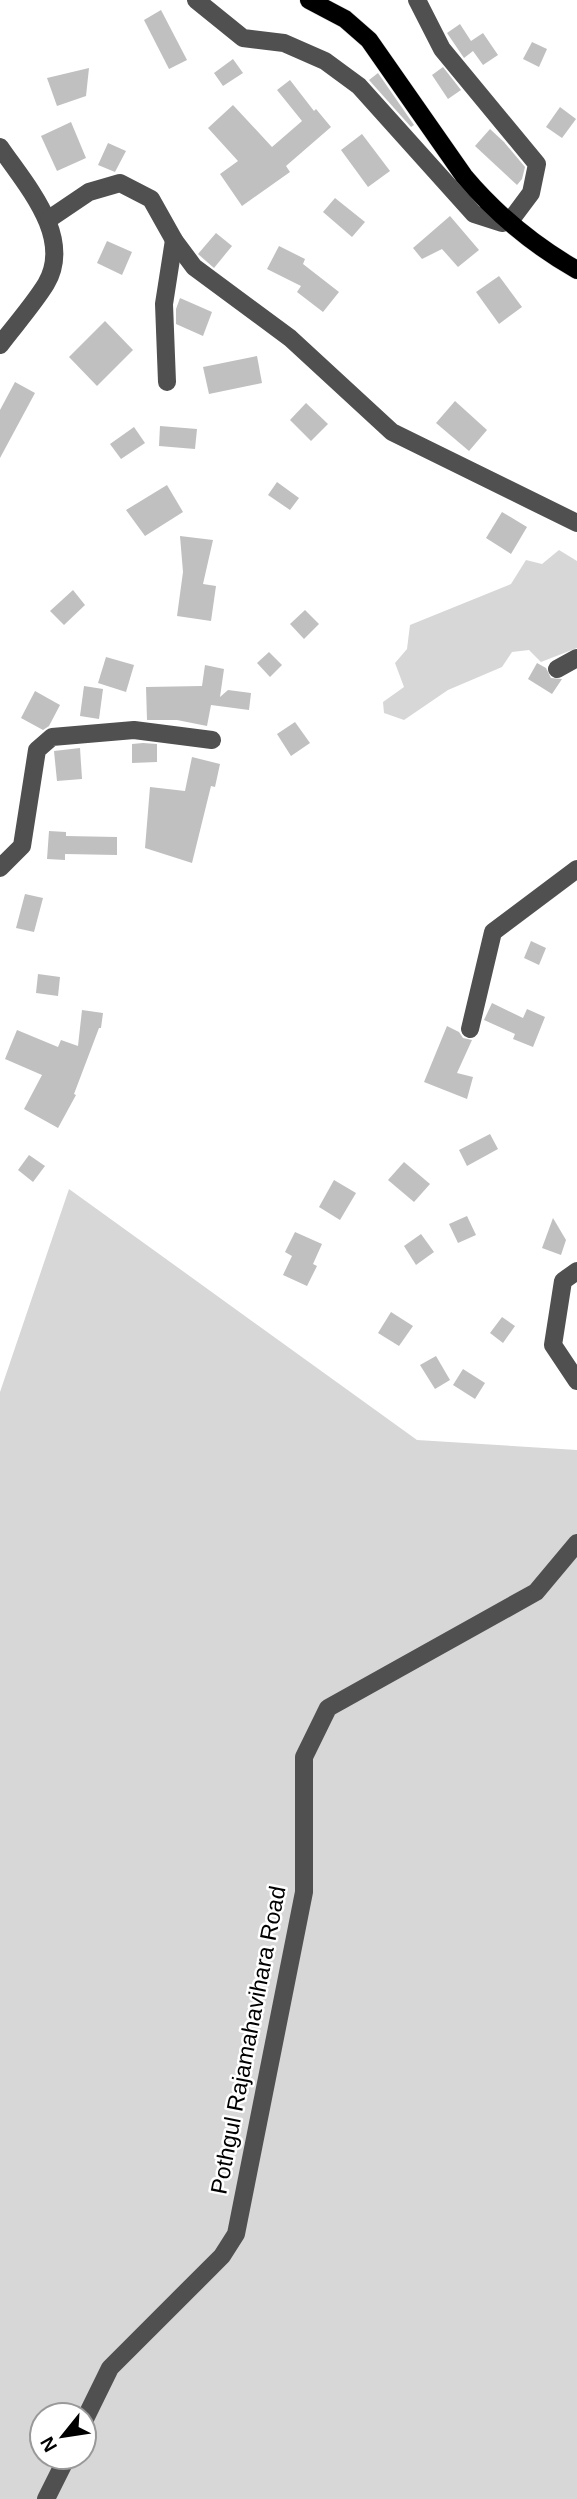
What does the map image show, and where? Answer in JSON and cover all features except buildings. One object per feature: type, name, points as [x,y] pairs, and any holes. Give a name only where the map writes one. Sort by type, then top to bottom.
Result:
[{"type":"main road","points":[[309,0],[345,19],[369,40],[464,176],[482,197],[534,243],[577,271]]},
{"type":"street","points":[[196,0],[243,38],[284,43],[325,61],[359,86],[474,214],[502,223],[510,221],[531,193],[537,164],[442,49],[418,0]]},
{"type":"street","points":[[0,147],[48,219],[55,256],[47,282],[0,345]]},
{"type":"street","points":[[48,219],[89,192],[120,183],[150,199],[174,240],[194,267],[290,338],[392,432],[577,523]]},
{"type":"street","points":[[167,382],[164,304],[174,240]]},
{"type":"street","points":[[557,669],[577,658]]},
{"type":"street","points":[[0,868],[22,846],[37,750],[52,737],[134,730],[212,740]]},
{"type":"street","points":[[470,1029],[494,932],[577,869]]},
{"type":"street","points":[[577,1271],[563,1281],[553,1345],[577,1381]]},
{"type":"street","name":"Pothgul Rajamahavihara Road","points":[[94,2401],[110,2368],[222,2256],[236,2234],[304,1892],[304,1757],[328,1708],[536,1592],[577,1543]]},
{"type":"street","points":[[46,2499],[60,2471]]},
{"type":"shaded area","points":[[559,550],[577,561],[577,648],[541,662],[529,650],[512,652],[502,667],[448,690],[404,720],[384,713],[383,702],[404,687],[395,663],[407,649],[410,625],[511,584],[526,560],[542,564]]},
{"type":"shaded area","points":[[69,1189],[417,1440],[577,1450],[577,2499],[0,2499],[0,1392]]}]
